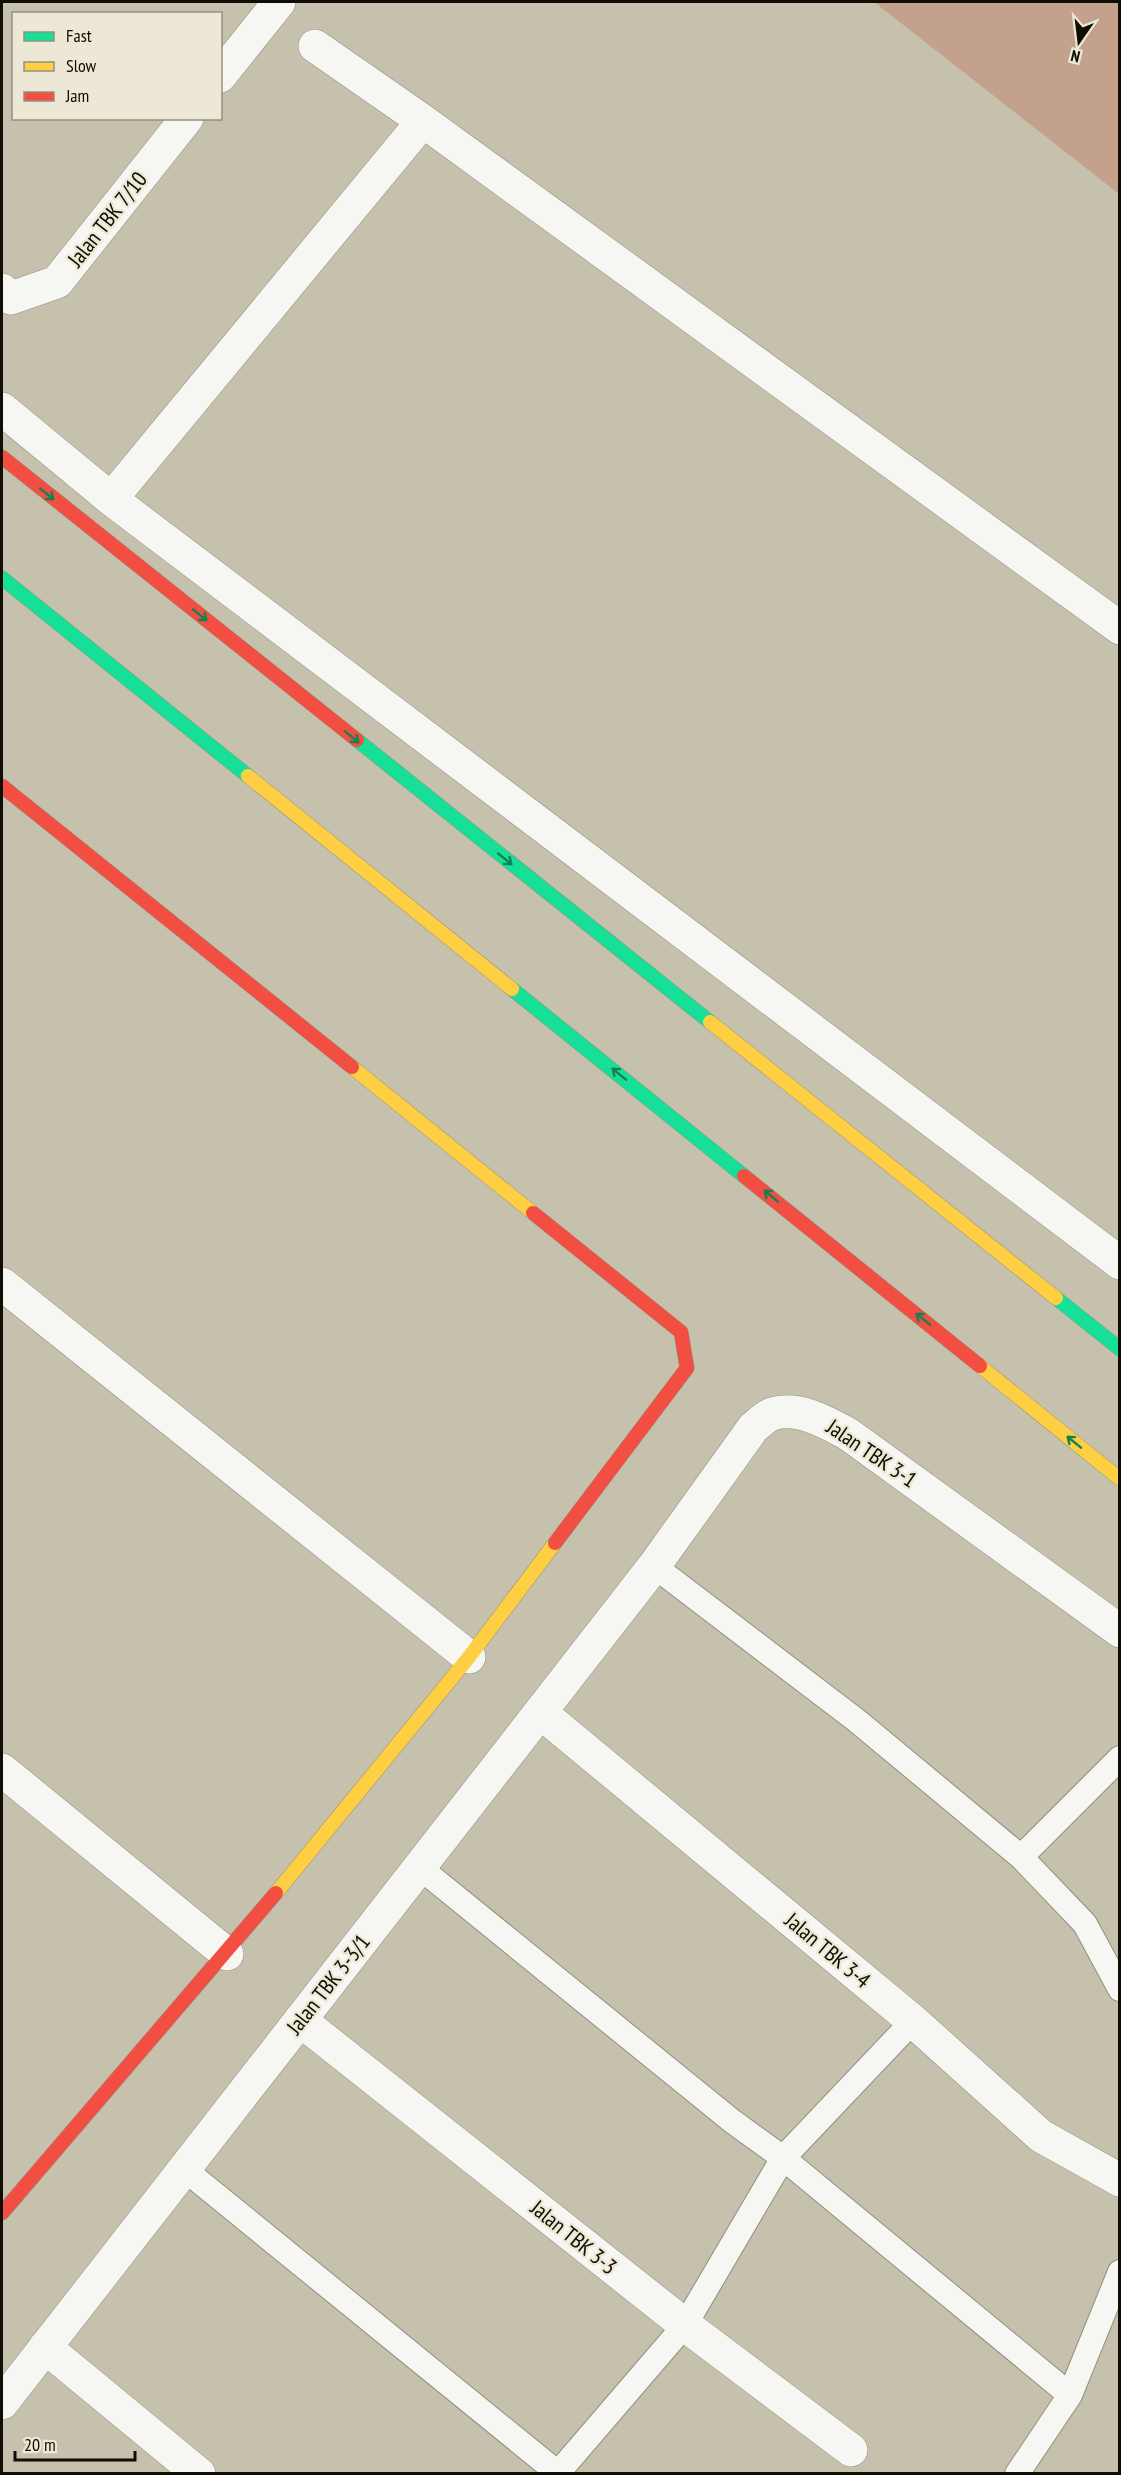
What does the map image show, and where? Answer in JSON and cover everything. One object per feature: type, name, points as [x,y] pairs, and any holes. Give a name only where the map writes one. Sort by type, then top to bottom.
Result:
[{"type":"street","points":[[222,73],[279,2]]},
{"type":"street","points":[[315,46],[423,121],[1119,628]]},
{"type":"street","name":"Jalan TBK 7/10","points":[[6,294],[57,282],[185,120]]},
{"type":"street","points":[[111,499],[423,121]]},
{"type":"street","points":[[2,409],[111,499],[1119,1263]]},
{"type":"street","points":[[2,457],[1119,1349]]},
{"type":"street","points":[[2,578],[1119,1479]]},
{"type":"street","points":[[2,786],[681,1332],[687,1368],[469,1657],[227,1954],[2,2213]]},
{"type":"street","points":[[2,1284],[469,1657]]},
{"type":"street","name":"Jalan TBK 3-1","points":[[654,1566],[753,1428],[771,1414],[793,1412],[820,1418],[848,1434],[1119,1630]]},
{"type":"street","name":"Jalan TBK 3-3/1","points":[[2,2403],[654,1566]]},
{"type":"street","name":"Jalan TBK 3-4","points":[[540,1712],[913,2021],[1041,2136],[1119,2180]]},
{"type":"street","points":[[2,1770],[227,1954]]},
{"type":"street","name":"Jalan TBK 3-3","points":[[300,2020],[685,2325],[851,2450]]},
{"type":"street","points":[[45,2347],[199,2474]]},
{"type":"lane","points":[[654,1566],[856,1720],[1021,1857],[1085,1924],[1119,1989]]},
{"type":"lane","points":[[1021,1857],[1119,1758]]},
{"type":"lane","points":[[419,1867],[732,2121],[783,2158],[1070,2395]]},
{"type":"lane","points":[[184,2169],[558,2473],[685,2325],[783,2158],[913,2021]]},
{"type":"lane","points":[[1017,2474],[1070,2395],[1119,2271]]},
{"type":"shaded area","points":[[874,2],[1119,2],[1119,194]]},
{"type":"traffic: fast","points":[[2,578],[248,776]]},
{"type":"traffic: fast","points":[[357,740],[710,1022]]},
{"type":"traffic: fast","points":[[512,989],[744,1176]]},
{"type":"traffic: fast","points":[[1056,1298],[1120,1349]]},
{"type":"traffic: slow","points":[[248,776],[512,989]]},
{"type":"traffic: slow","points":[[710,1022],[1056,1298]]},
{"type":"traffic: slow","points":[[352,1067],[533,1213]]},
{"type":"traffic: slow","points":[[980,1366],[1120,1479]]},
{"type":"traffic: slow","points":[[276,1893],[469,1657],[555,1543]]},
{"type":"traffic: jam","points":[[2,457],[357,740]]},
{"type":"traffic: jam","points":[[2,786],[352,1067]]},
{"type":"traffic: jam","points":[[744,1176],[980,1366]]},
{"type":"traffic: jam","points":[[533,1213],[681,1332],[687,1368],[555,1543]]},
{"type":"traffic: jam","points":[[2,2213],[276,1893]]}]
